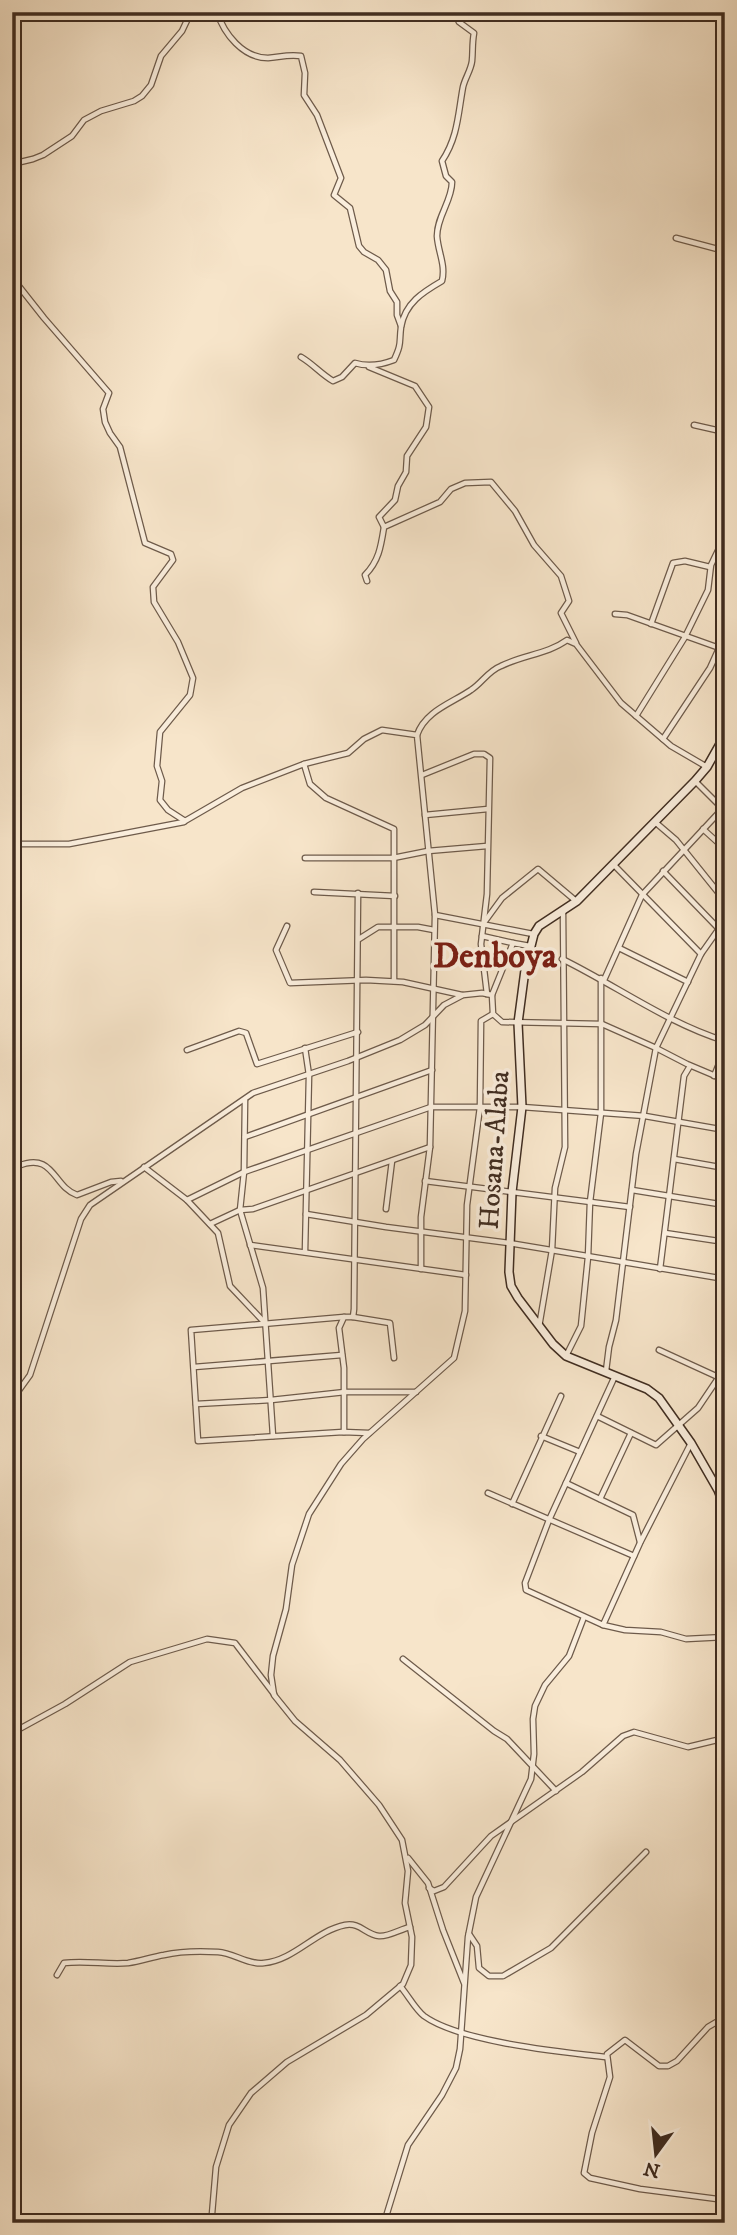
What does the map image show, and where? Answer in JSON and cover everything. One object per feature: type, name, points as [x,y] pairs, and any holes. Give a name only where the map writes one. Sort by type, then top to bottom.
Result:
[{"type":"main road","points":[[534,934],[539,926],[577,901],[695,781],[723,751],[725,735]]},
{"type":"main road","name":"Hosana-Alaba","points":[[534,934],[518,1023],[522,1107],[512,1192],[509,1242],[511,1286],[539,1327],[566,1356],[647,1389],[659,1398],[680,1424],[718,1490],[725,1508]]},
{"type":"street","points":[[12,164],[43,155],[72,135],[84,120],[142,96],[151,85],[161,56],[182,31],[191,12]]},
{"type":"street","points":[[217,12],[222,26],[236,45],[249,52],[264,58],[291,54],[301,57],[305,73],[304,95],[317,115],[341,178],[334,195],[350,208],[359,246],[378,260],[386,270],[390,291],[397,302],[397,316],[401,326]]},
{"type":"street","points":[[365,366],[394,360],[401,344],[401,326],[406,312],[418,295],[442,281],[444,271],[437,236],[452,195],[452,182],[446,176],[442,161],[450,149],[457,129],[464,85],[472,62],[474,33],[459,22],[454,12]]},
{"type":"street","points":[[676,238],[725,251]]},
{"type":"street","points":[[12,272],[15,280],[44,318],[109,393],[103,409],[105,422],[120,447],[145,543],[170,554],[173,560],[153,587],[154,602],[178,642],[193,678],[190,695],[160,732],[158,766],[162,781],[160,800],[168,810],[184,821]]},
{"type":"street","points":[[301,357],[333,381],[342,377],[355,363],[365,366],[415,386],[429,407],[426,427],[407,456],[406,472],[398,486],[395,500],[379,517],[384,527],[381,551],[365,575],[367,581]]},
{"type":"street","points":[[694,425],[725,432]]},
{"type":"street","points":[[384,527],[440,502],[450,489],[465,483],[491,482],[514,511],[534,545],[561,576],[569,601],[561,613],[576,644],[614,697],[663,739],[707,766]]},
{"type":"street","points":[[636,716],[685,637],[708,590],[711,567],[725,536]]},
{"type":"street","points":[[650,624],[673,563],[685,561],[711,567]]},
{"type":"street","points":[[615,614],[722,649]]},
{"type":"street","points":[[663,739],[722,649],[725,635]]},
{"type":"street","points":[[421,1269],[420,1232],[430,1147],[435,915],[417,735],[420,725],[429,716],[472,690],[499,666],[528,655],[552,650],[567,640],[576,644]]},
{"type":"street","points":[[12,844],[69,844],[184,821],[242,788],[304,764],[348,753],[364,739],[382,730],[417,735]]},
{"type":"street","points":[[422,775],[474,754],[485,754],[490,758],[487,894],[482,936],[493,1014],[502,1022],[564,1021],[601,1024],[725,1080]]},
{"type":"street","points":[[304,764],[310,784],[326,798],[394,829],[394,981]]},
{"type":"street","points":[[566,1356],[581,1326],[588,1257],[590,1202],[601,1113],[602,979],[642,895],[724,808],[695,781]]},
{"type":"street","points":[[425,815],[488,809]]},
{"type":"street","points":[[655,822],[676,840],[725,901]]},
{"type":"street","points":[[703,830],[725,849]]},
{"type":"street","points":[[305,858],[395,857],[486,846]]},
{"type":"street","points":[[614,865],[701,954]]},
{"type":"street","points":[[483,925],[502,898],[538,869],[577,901]]},
{"type":"street","points":[[663,871],[718,928]]},
{"type":"street","points":[[314,892],[395,896]]},
{"type":"street","points":[[353,1317],[358,893]]},
{"type":"street","points":[[539,1327],[552,1250],[554,1197],[565,1147],[563,910]]},
{"type":"street","points":[[435,915],[534,934]]},
{"type":"street","points":[[606,1371],[609,1347],[617,1320],[636,1154],[656,1048],[701,954],[725,920]]},
{"type":"street","points":[[287,926],[276,950],[290,983],[394,981],[463,995],[489,994]]},
{"type":"street","points":[[358,940],[378,927],[435,930]]},
{"type":"street","points":[[482,936],[530,946]]},
{"type":"street","points":[[489,994],[513,943]]},
{"type":"street","points":[[619,948],[688,982]]},
{"type":"street","points":[[562,959],[671,1019],[725,1041]]},
{"type":"street","points":[[12,1400],[30,1375],[81,1219],[90,1205],[253,1093],[357,1058],[400,1040],[425,1025],[444,1005],[463,995]]},
{"type":"street","points":[[274,1695],[272,1656],[286,1609],[292,1565],[309,1514],[341,1464],[370,1433],[454,1358],[465,1311],[469,1187],[480,1107],[481,1021],[493,1014]]},
{"type":"street","points":[[187,1050],[239,1031],[246,1033],[257,1064],[358,1032]]},
{"type":"street","points":[[305,1048],[309,1074],[305,1252]]},
{"type":"street","points":[[714,1076],[725,1049]]},
{"type":"street","points":[[660,1269],[684,1076],[690,1066]]},
{"type":"street","points":[[245,1137],[432,1070]]},
{"type":"street","points":[[245,1099],[244,1172],[240,1210],[263,1288],[273,1436]]},
{"type":"street","points":[[187,1200],[244,1172],[431,1107],[522,1107],[645,1116],[725,1130]]},
{"type":"street","points":[[210,1224],[240,1210],[253,1209],[430,1147]]},
{"type":"street","points":[[674,1159],[725,1168]]},
{"type":"street","points":[[18,1166],[34,1161],[43,1164],[53,1171],[69,1193],[77,1195],[111,1182],[122,1181]]},
{"type":"street","points":[[386,1209],[392,1161]]},
{"type":"street","points":[[144,1166],[187,1200],[218,1233],[230,1286],[265,1324]]},
{"type":"street","points":[[425,1181],[630,1207]]},
{"type":"street","points":[[632,1190],[725,1205]]},
{"type":"street","points":[[306,1214],[420,1232],[509,1242],[725,1279]]},
{"type":"street","points":[[665,1233],[725,1242]]},
{"type":"street","points":[[250,1245],[466,1275]]},
{"type":"street","points":[[344,1317],[339,1328],[345,1392],[344,1432]]},
{"type":"street","points":[[370,1433],[344,1432],[198,1441],[191,1330],[353,1317],[390,1323],[394,1358]]},
{"type":"street","points":[[659,1350],[718,1377]]},
{"type":"street","points":[[194,1367],[342,1355]]},
{"type":"street","points":[[597,1416],[656,1445],[698,1408],[725,1367]]},
{"type":"street","points":[[615,1375],[549,1520],[525,1583],[526,1590],[603,1625],[625,1630],[661,1632],[686,1639],[725,1637]]},
{"type":"street","points":[[196,1404],[345,1392],[416,1391]]},
{"type":"street","points":[[512,1504],[561,1396]]},
{"type":"street","points":[[600,1499],[631,1433]]},
{"type":"street","points":[[541,1436],[580,1452]]},
{"type":"street","points":[[603,1625],[640,1543],[691,1443]]},
{"type":"street","points":[[566,1483],[633,1515],[640,1543]]},
{"type":"street","points":[[488,1493],[634,1556]]},
{"type":"street","points":[[384,2223],[408,2145],[442,2095],[456,2068],[460,2049],[469,1934],[477,1897],[531,1779],[535,1706],[545,1685],[569,1656],[584,1617]]},
{"type":"street","points":[[12,1732],[65,1704],[130,1662],[207,1639],[235,1643],[295,1721],[340,1760],[379,1805],[402,1840],[407,1857],[405,1903],[410,1927],[411,1965],[400,1986],[366,2015],[287,2063],[251,2093],[229,2125],[216,2167],[212,2214],[215,2223]]},
{"type":"street","points":[[403,1659],[475,1717],[508,1739],[556,1791]]},
{"type":"street","points":[[429,1888],[434,1891],[444,1887],[491,1836],[556,1791],[623,1736],[634,1732],[688,1747],[717,1740],[725,1733]]},
{"type":"street","points":[[717,1740],[725,1749]]},
{"type":"street","points":[[469,1934],[477,1945],[479,1968],[489,1976],[503,1976],[551,1948],[646,1852]]},
{"type":"street","points":[[407,1857],[429,1888],[464,1983]]},
{"type":"street","points":[[57,1975],[64,1963],[126,1963],[167,1954],[192,1952],[219,1952],[255,1964],[267,1963],[285,1958],[322,1934],[341,1926],[360,1926],[368,1933],[381,1937],[410,1927]]},
{"type":"street","points":[[400,1986],[423,2015],[461,2031],[528,2047],[606,2057],[625,2040],[659,2066],[668,2066],[677,2061],[708,2027],[725,2017]]},
{"type":"street","points":[[606,2057],[610,2077],[590,2140],[584,2173],[590,2178],[640,2189],[725,2200]]},
{"type":"district","name":"Denboya","points":[[495,955]]}]
